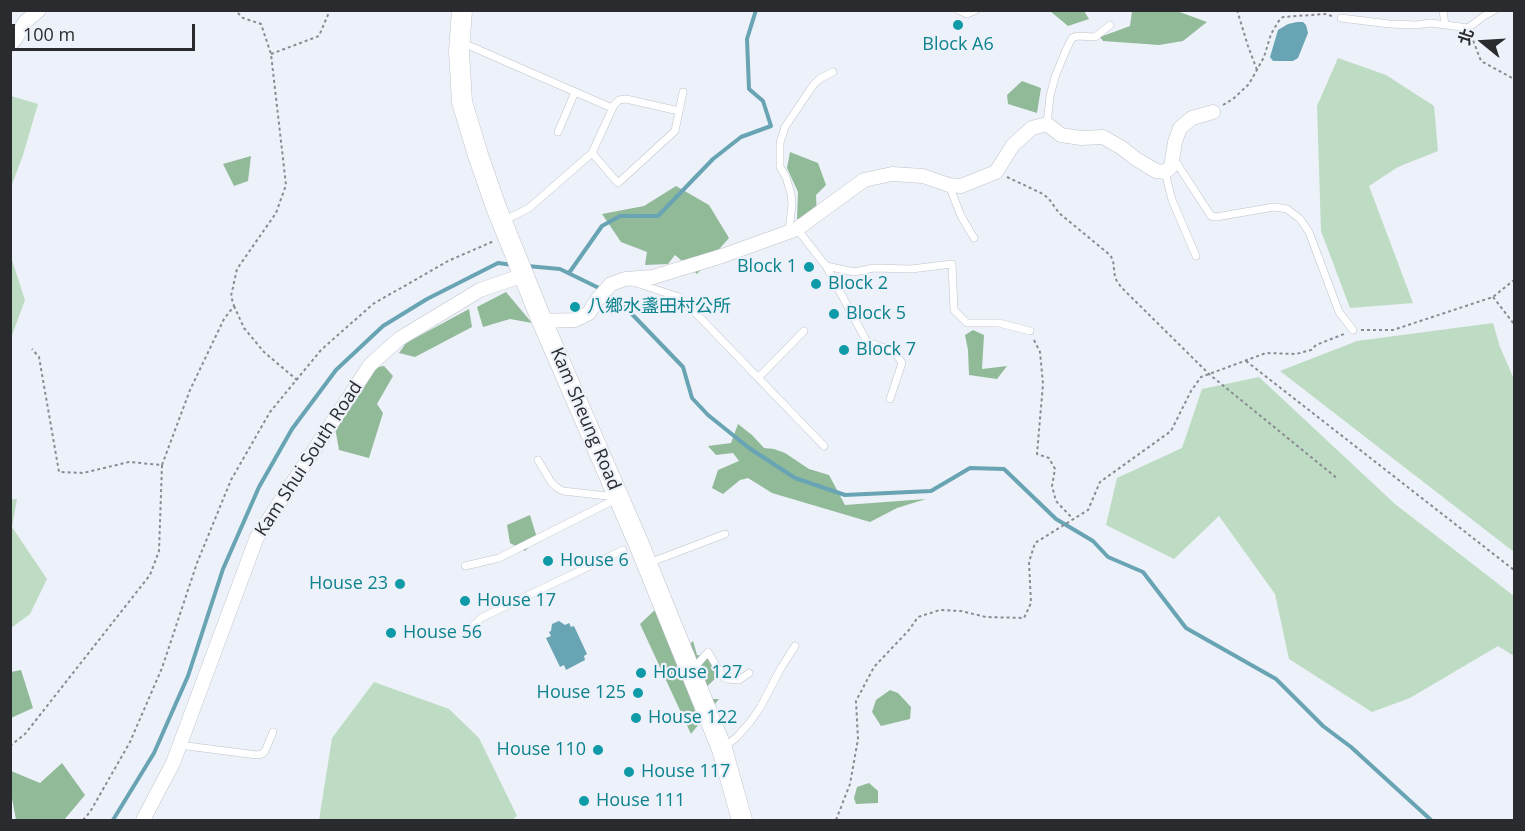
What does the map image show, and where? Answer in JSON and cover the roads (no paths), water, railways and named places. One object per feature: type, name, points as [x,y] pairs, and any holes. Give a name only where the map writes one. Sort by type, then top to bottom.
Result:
[{"type":"main road","name":"Kam Sheung Road","points":[[462,10],[459,51],[462,102],[478,155],[542,321],[647,564],[722,749],[742,820]]},
{"type":"street","points":[[10,45],[25,22],[39,10]]},
{"type":"street","points":[[542,321],[575,320],[589,313],[596,301],[612,284],[625,279],[653,277],[722,256],[793,230],[864,180],[892,174],[923,176],[949,185],[961,186],[996,172],[1013,146],[1032,128],[1047,124],[1061,135],[1081,138],[1103,137],[1156,171],[1165,172],[1172,167],[1175,142],[1180,128],[1192,118],[1213,112]]},
{"type":"street","name":"Kam Shui South Road","points":[[143,820],[173,763],[257,537],[370,365],[399,339],[480,290],[523,273]]},
{"type":"lane","points":[[958,10],[967,14],[976,10]]},
{"type":"lane","points":[[1443,10],[1445,25]]},
{"type":"lane","points":[[1341,18],[1389,24],[1416,25],[1431,22],[1468,28],[1494,10]]},
{"type":"lane","points":[[1047,124],[1055,77],[1072,38],[1095,37],[1110,25]]},
{"type":"lane","points":[[460,42],[612,108]]},
{"type":"lane","points":[[833,72],[814,84],[785,127],[780,143],[780,167],[790,186],[793,230],[826,266],[867,342],[894,351],[902,363],[890,399]]},
{"type":"lane","points":[[558,132],[575,92]]},
{"type":"lane","points":[[592,153],[618,183],[675,131],[683,92]]},
{"type":"lane","points":[[505,228],[592,153],[612,108],[619,100],[626,99],[679,111]]},
{"type":"lane","points":[[1173,158],[1211,216],[1274,207],[1287,209],[1300,219],[1309,232],[1339,312],[1353,330]]},
{"type":"lane","points":[[1165,172],[1172,200],[1196,256]]},
{"type":"lane","points":[[949,185],[961,216],[974,238]]},
{"type":"lane","points":[[826,266],[854,272],[874,268],[911,269],[952,264],[954,310],[966,323],[999,323],[1030,331]]},
{"type":"lane","points":[[625,279],[679,297],[824,446]]},
{"type":"lane","points":[[758,378],[804,331]]},
{"type":"lane","points":[[538,460],[551,482],[563,491],[619,498]]},
{"type":"lane","points":[[465,566],[499,558],[619,498]]},
{"type":"lane","points":[[647,564],[725,534]]},
{"type":"lane","points":[[473,626],[481,618],[623,550]]},
{"type":"lane","points":[[722,749],[737,737],[760,708],[795,646]]},
{"type":"lane","points":[[691,672],[708,652],[727,680],[739,680],[749,673]]},
{"type":"lane","points":[[179,745],[257,755],[262,754],[273,732]]},
{"type":"water","points":[[1297,22],[1303,22],[1306,25],[1308,33],[1298,58],[1293,61],[1273,61],[1270,57],[1278,30]]},
{"type":"water","points":[[559,621],[565,625],[569,623],[571,627],[574,626],[587,654],[584,656],[585,660],[566,670],[564,665],[560,667],[546,638],[551,636],[549,632],[552,624]]},
{"type":"waterway","points":[[569,273],[602,226],[620,216],[658,216],[713,159],[741,137],[771,126],[763,101],[749,89],[747,39],[756,10]]},
{"type":"waterway","points":[[113,820],[154,753],[188,676],[223,569],[259,487],[292,429],[336,370],[383,326],[427,299],[498,263],[513,265]]},
{"type":"waterway","points":[[527,266],[560,269],[601,289]]},
{"type":"waterway","points":[[607,294],[629,311],[683,367],[692,398],[708,415],[749,448],[795,478],[845,495],[931,491],[970,468],[1004,469],[1056,519],[1093,541],[1108,557],[1143,572],[1186,628],[1276,679],[1323,726],[1351,747],[1431,820]]},
{"type":"place","name":"Block A6","points":[[958,25]]},
{"type":"place","name":"Block 1","points":[[809,267]]},
{"type":"place","name":"Block 2","points":[[816,284]]},
{"type":"place","name":"八鄉水盞田村公所","points":[[575,307]]},
{"type":"place","name":"Block 5","points":[[834,314]]},
{"type":"place","name":"Block 7","points":[[844,350]]},
{"type":"place","name":"House 6","points":[[548,561]]},
{"type":"place","name":"House 23","points":[[400,584]]},
{"type":"place","name":"House 17","points":[[465,601]]},
{"type":"place","name":"House 56","points":[[391,633]]},
{"type":"place","name":"House 127","points":[[641,673]]},
{"type":"place","name":"House 125","points":[[638,693]]},
{"type":"place","name":"House 122","points":[[636,718]]},
{"type":"place","name":"House 110","points":[[598,750]]},
{"type":"place","name":"House 117","points":[[629,772]]},
{"type":"place","name":"House 111","points":[[584,801]]}]
